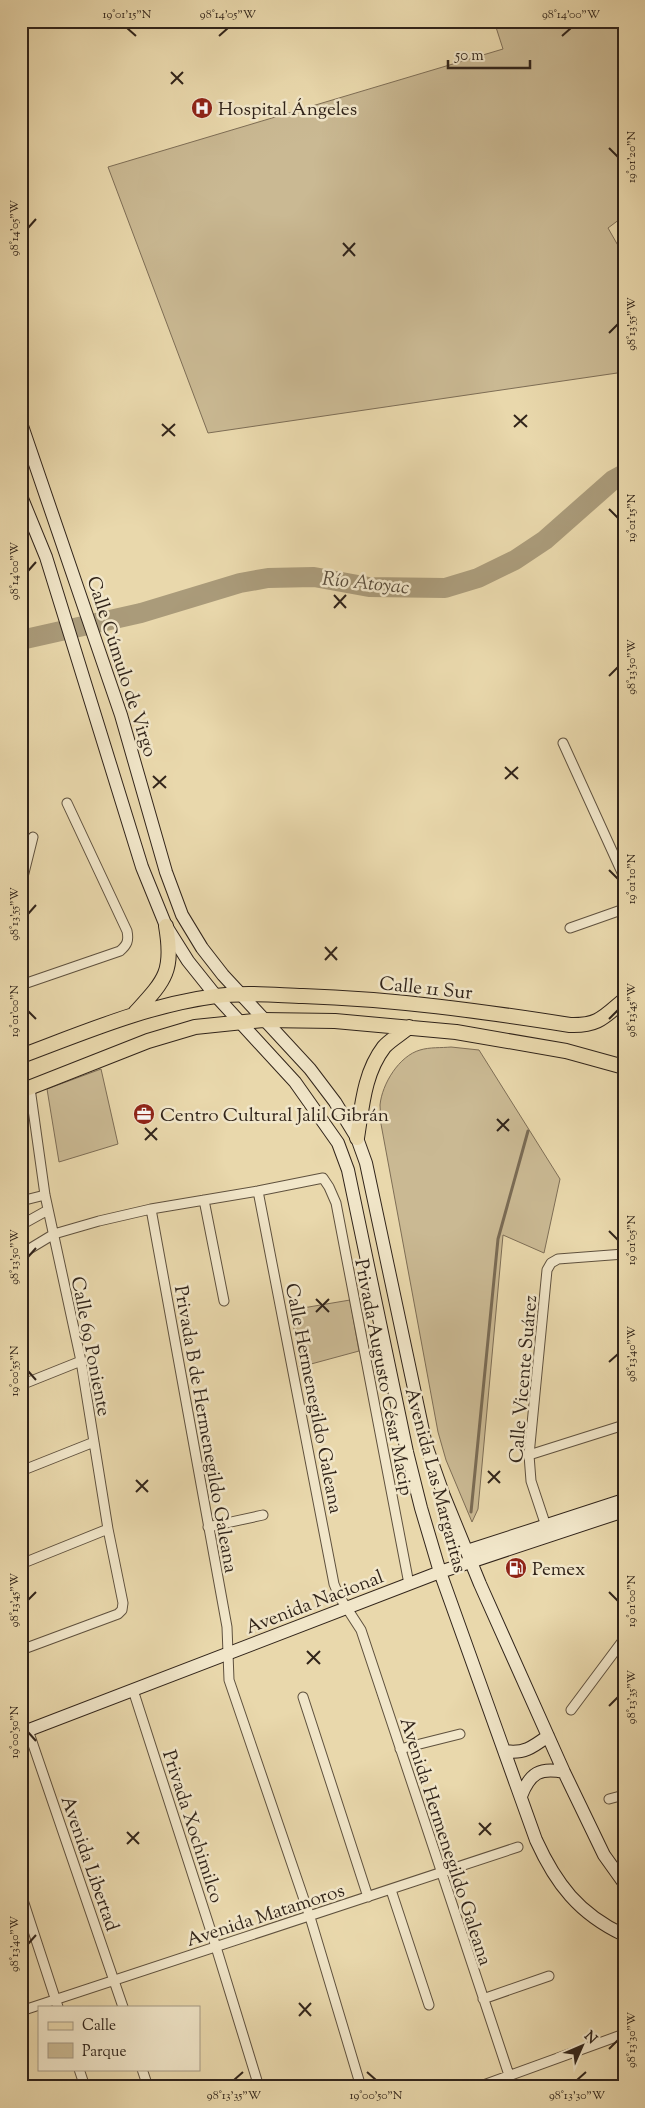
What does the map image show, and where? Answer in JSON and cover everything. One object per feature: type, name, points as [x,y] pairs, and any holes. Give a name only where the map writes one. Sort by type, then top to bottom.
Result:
[{"type":"main road","name":"Calle Cúmulo de Virgo","points":[[21,423],[121,715],[166,872],[182,915],[202,948],[239,994]]},
{"type":"main road","points":[[21,496],[46,556],[142,868],[166,926],[188,961],[239,1022]]},
{"type":"main road","points":[[135,1013],[165,977],[169,962],[166,926]]},
{"type":"main road","name":"Calle 11 Sur","points":[[21,1056],[135,1013],[183,1001],[216,996],[239,994],[332,997],[458,1008],[586,1026],[600,1021],[624,1000]]},
{"type":"main road","name":"Avenida Las Margaritas","points":[[239,994],[310,1069],[335,1102],[357,1138],[366,1163],[426,1445],[469,1556],[564,1772],[604,1855],[624,1883]]},
{"type":"main road","points":[[332,997],[335,1021]]},
{"type":"main road","points":[[26,1089],[148,1041],[195,1027],[263,1020],[335,1021],[456,1032],[566,1051],[624,1067]]},
{"type":"main road","name":"Avenida Las Margaritas","points":[[239,1022],[295,1082],[338,1143],[348,1170],[407,1452],[440,1572],[539,1846],[566,1892],[589,1913],[624,1935]]},
{"type":"main road","points":[[357,1138],[365,1088],[372,1067],[385,1046],[408,1027]]},
{"type":"main road","name":"Avenida Nacional","points":[[25,1732],[440,1572],[469,1556],[547,1530],[624,1500]]},
{"type":"main road","name":"Avenida Nacional","points":[[547,1530],[624,1511]]},
{"type":"main road","points":[[505,1751],[524,1751],[548,1736]]},
{"type":"main road","points":[[521,1796],[526,1784],[535,1774],[547,1770],[564,1772]]},
{"type":"street","points":[[563,742],[624,877]]},
{"type":"street","points":[[21,985],[120,951],[126,946],[128,940],[127,931],[67,803]]},
{"type":"street","points":[[21,885],[33,837]]},
{"type":"street","points":[[570,928],[624,909]]},
{"type":"street","name":"Calle 69 Poniente","points":[[21,1650],[118,1614],[122,1610],[123,1603],[108,1529],[81,1361],[45,1196],[26,1089]]},
{"type":"street","name":"Privada Augusto César Macip","points":[[258,1191],[323,1178],[330,1187],[336,1203],[409,1584]]},
{"type":"street","points":[[21,1254],[54,1234],[99,1221],[151,1209],[258,1191]]},
{"type":"street","name":"Calle Hermenegildo Galeana","points":[[258,1191],[334,1584],[347,1608]]},
{"type":"street","points":[[21,1201],[45,1196]]},
{"type":"street","points":[[204,1200],[224,1301]]},
{"type":"street","name":"Privada B de Hermenegildo Galeana","points":[[151,1209],[227,1626],[229,1680],[310,1917],[362,2087]]},
{"type":"street","points":[[21,1225],[48,1210]]},
{"type":"street","points":[[623,1254],[624,1265]]},
{"type":"street","name":"Calle Vicente Suárez","points":[[547,1530],[531,1481],[529,1455],[548,1270],[551,1263],[558,1259],[623,1254]]},
{"type":"street","points":[[21,1385],[81,1361]]},
{"type":"street","points":[[529,1455],[624,1425]]},
{"type":"street","points":[[21,1471],[94,1442]]},
{"type":"street","points":[[208,1527],[264,1515]]},
{"type":"street","points":[[21,1564],[108,1529]]},
{"type":"street","name":"Avenida Hermenegildo Galeana","points":[[347,1608],[361,1630],[440,1873],[513,2087]]},
{"type":"street","points":[[571,1710],[624,1639]]},
{"type":"street","name":"Privada Xochimilco","points":[[133,1690],[259,2087]]},
{"type":"street","points":[[303,1697],[368,1897]]},
{"type":"street","name":"Avenida Libertad","points":[[25,1732],[123,2006]]},
{"type":"street","points":[[400,1750],[460,1734]]},
{"type":"street","points":[[609,1799],[624,1795]]},
{"type":"street","name":"Avenida Matamoros","points":[[44,2006],[518,1847]]},
{"type":"street","points":[[391,1890],[429,2005]]},
{"type":"street","points":[[21,1894],[57,2003]]},
{"type":"street","points":[[483,1999],[549,1976]]},
{"type":"street","name":"Avenida Matamoros","points":[[21,2011],[38,2007]]},
{"type":"street","points":[[478,2087],[624,2034]]},
{"type":"street","points":[[79,2070],[85,2087]]},
{"type":"street","points":[[142,2070],[148,2087]]},
{"type":"green space","points":[[494,21],[624,21],[624,41],[621,42],[624,52],[624,216],[608,228],[624,256],[624,372],[208,433],[108,167],[503,49]]},
{"type":"green space","points":[[451,1047],[479,1050],[560,1179],[544,1253],[503,1235],[478,1509],[472,1522],[446,1460],[438,1432],[381,1124],[380,1107],[381,1097],[388,1080],[405,1058],[412,1053],[424,1049]]},
{"type":"green space","points":[[101,1069],[118,1144],[59,1162],[47,1089]]},
{"type":"green space","points":[[350,1300],[359,1351],[300,1367],[291,1310]]},
{"type":"waterway","name":"Río Atoyac","points":[[21,640],[141,613],[240,583],[268,578],[314,577],[369,587],[445,588],[478,578],[515,560],[545,540],[613,480],[624,474]]},
{"type":"waterway","points":[[471,1512],[498,1239],[528,1131]]},
{"type":"place","name":"Hospital Ángeles","points":[[202,108]]},
{"type":"place","name":"Centro Cultural Jalil Gibrán","points":[[144,1114]]},
{"type":"place","name":"Pemex","points":[[516,1568]]}]
